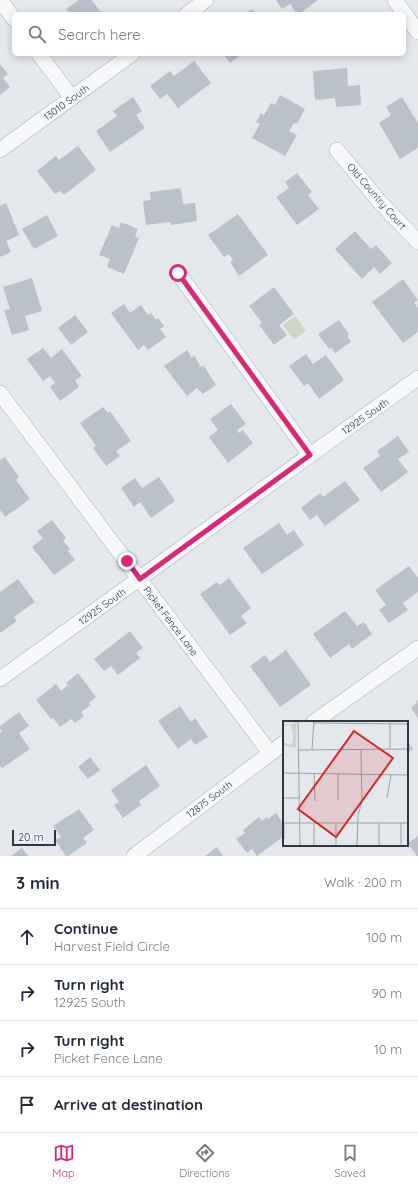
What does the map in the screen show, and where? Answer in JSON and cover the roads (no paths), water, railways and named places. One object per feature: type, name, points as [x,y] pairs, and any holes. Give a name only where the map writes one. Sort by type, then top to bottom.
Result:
[{"type":"street","points":[[0,0],[12,17]]},
{"type":"street","points":[[190,12],[206,0]]},
{"type":"street","points":[[395,0],[404,12]]},
{"type":"street","points":[[406,15],[418,32]]},
{"type":"street","points":[[40,56],[72,98]]},
{"type":"street","name":"13010 South","points":[[0,150],[129,56]]},
{"type":"street","name":"Old Country Court","points":[[337,150],[379,201],[418,242]]},
{"type":"street","points":[[178,273],[310,455]]},
{"type":"street","name":"12925 South","points":[[0,679],[418,378]]},
{"type":"street","name":"Picket Fence Lane","points":[[0,393],[270,753]]},
{"type":"street","points":[[315,721],[418,648]]},
{"type":"street","name":"12875 South","points":[[134,856],[283,744]]}]
